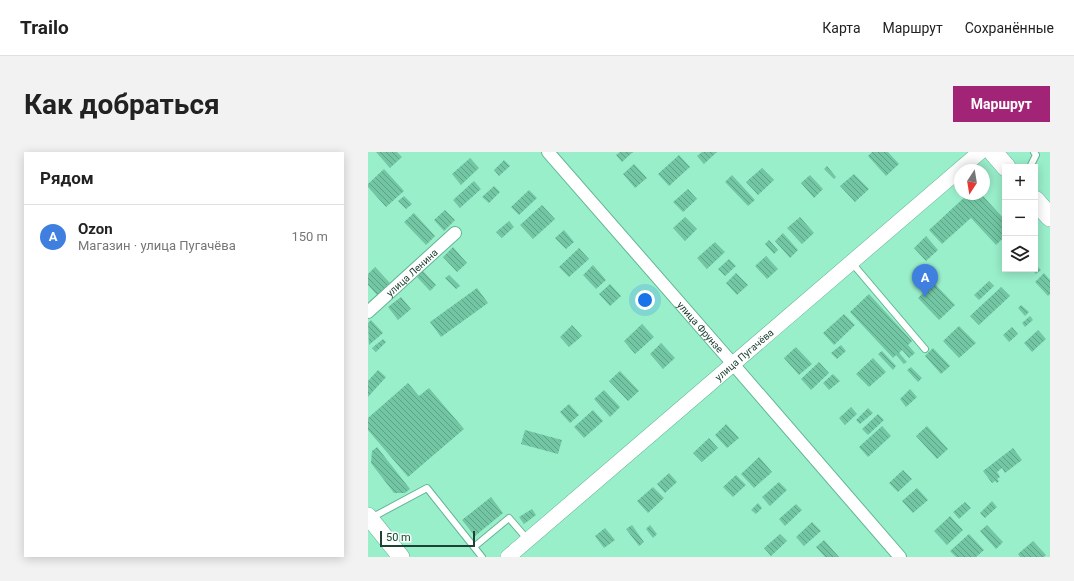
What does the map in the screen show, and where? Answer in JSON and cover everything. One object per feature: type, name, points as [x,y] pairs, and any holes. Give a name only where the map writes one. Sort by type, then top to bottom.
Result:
[{"type":"main road","points":[[993,152],[1003,164]]},
{"type":"main road","points":[[1038,203],[1050,217]]},
{"type":"main road","points":[[369,518],[401,557]]},
{"type":"street","name":"улица Фрунзе","points":[[548,152],[900,557]]},
{"type":"street","name":"улица Пугачёва","points":[[508,557],[980,152]]},
{"type":"street","name":"улица Ленина","points":[[368,312],[455,233]]},
{"type":"lane","points":[[1031,164],[1036,154],[1034,152]]},
{"type":"lane","points":[[851,263],[925,349]]},
{"type":"lane","points":[[369,518],[427,488],[482,557]]},
{"type":"lane","points":[[474,547],[509,518],[528,540]]},
{"type":"building","points":[[376,152],[397,152],[402,157],[390,168]]},
{"type":"building","points":[[620,152],[633,152],[622,162],[616,155]]},
{"type":"building","points":[[702,152],[717,152],[704,164],[697,156]]},
{"type":"building","points":[[872,152],[888,152],[899,164],[886,176],[868,156]]},
{"type":"building","points":[[679,155],[690,167],[669,186],[658,174]]},
{"type":"building","points":[[470,158],[479,168],[461,185],[452,174]]},
{"type":"building","points":[[504,160],[510,166],[499,176],[494,170]]},
{"type":"building","points":[[634,164],[647,178],[635,188],[623,174]]},
{"type":"building","points":[[827,166],[836,177],[834,179],[824,169]]},
{"type":"building","points":[[762,168],[774,180],[758,195],[746,182]]},
{"type":"building","points":[[384,169],[404,191],[386,207],[368,187],[368,184]]},
{"type":"building","points":[[854,174],[869,189],[855,202],[840,186]]},
{"type":"building","points":[[732,175],[755,200],[748,206],[725,182]]},
{"type":"building","points":[[810,175],[823,189],[814,198],[801,183]]},
{"type":"building","points":[[474,181],[481,189],[460,208],[453,200]]},
{"type":"building","points":[[494,186],[500,192],[489,203],[482,197]]},
{"type":"building","points":[[688,189],[697,199],[683,212],[673,202]]},
{"type":"building","points":[[529,190],[537,198],[519,215],[511,207]]},
{"type":"building","points":[[404,196],[412,204],[406,209],[398,201]]},
{"type":"building","points":[[962,200],[987,200],[1002,217],[1002,239],[996,245],[971,218],[942,244],[929,230]]},
{"type":"building","points":[[542,205],[555,219],[533,239],[520,225]]},
{"type":"building","points":[[445,210],[455,220],[444,231],[434,220]]},
{"type":"building","points":[[414,213],[435,236],[426,245],[404,222]]},
{"type":"building","points":[[685,217],[697,229],[685,241],[673,228]]},
{"type":"building","points":[[800,217],[814,233],[802,244],[787,228]]},
{"type":"building","points":[[509,221],[514,227],[502,238],[496,232]]},
{"type":"building","points":[[564,230],[574,242],[566,249],[555,238]]},
{"type":"building","points":[[783,233],[798,250],[790,258],[775,241]]},
{"type":"building","points":[[926,236],[938,250],[926,261],[914,248]]},
{"type":"building","points":[[769,240],[778,250],[774,254],[765,244]]},
{"type":"building","points":[[715,242],[725,252],[707,269],[697,258]]},
{"type":"building","points":[[453,247],[467,263],[457,272],[443,257]]},
{"type":"building","points":[[579,248],[589,259],[569,277],[559,267]]},
{"type":"building","points":[[766,256],[778,269],[767,279],[755,266]]},
{"type":"building","points":[[729,259],[736,266],[725,276],[718,269]]},
{"type":"building","points":[[593,265],[606,280],[596,289],[583,275]]},
{"type":"building","points":[[375,267],[390,283],[377,295],[368,285],[368,274]]},
{"type":"building","points":[[1038,267],[1041,270],[1036,274],[1034,272],[1038,272]]},
{"type":"building","points":[[423,271],[436,285],[430,291],[417,277]]},
{"type":"building","points":[[736,273],[748,285],[737,295],[726,283]]},
{"type":"building","points":[[1044,273],[1050,280],[1050,294],[1048,296],[1035,282]]},
{"type":"building","points":[[449,275],[460,286],[456,289],[445,278]]},
{"type":"building","points":[[989,281],[994,286],[979,300],[974,295]]},
{"type":"building","points":[[934,283],[955,305],[939,320],[918,298]]},
{"type":"building","points":[[610,284],[621,296],[610,306],[599,294]]},
{"type":"building","points":[[1001,287],[1010,296],[979,325],[970,316]]},
{"type":"building","points":[[477,288],[488,303],[441,337],[430,322]]},
{"type":"building","points":[[869,294],[912,341],[908,345],[915,353],[909,358],[902,350],[899,353],[907,362],[904,364],[896,355],[893,358],[850,312]]},
{"type":"building","points":[[401,297],[411,309],[398,320],[388,307]]},
{"type":"building","points":[[1021,305],[1029,312],[1025,316],[1018,308]]},
{"type":"building","points":[[844,314],[855,325],[834,345],[823,333]]},
{"type":"building","points":[[1030,316],[1033,320],[1025,327],[1022,323]]},
{"type":"building","points":[[371,320],[383,333],[369,345],[368,323]]},
{"type":"building","points":[[642,324],[654,337],[635,354],[624,341]]},
{"type":"building","points":[[572,325],[582,336],[569,347],[560,337]]},
{"type":"building","points":[[959,326],[976,343],[959,358],[943,341]]},
{"type":"building","points":[[1012,327],[1018,334],[1009,342],[1003,335]]},
{"type":"building","points":[[1038,330],[1046,339],[1032,352],[1024,343]]},
{"type":"building","points":[[383,339],[386,342],[376,352],[372,348]]},
{"type":"building","points":[[661,343],[675,358],[663,369],[650,354]]},
{"type":"building","points":[[841,345],[846,351],[837,359],[831,353]]},
{"type":"building","points":[[796,347],[812,364],[799,375],[784,358]]},
{"type":"building","points":[[933,348],[950,366],[941,374],[925,356]]},
{"type":"building","points":[[882,351],[896,366],[893,370],[878,354]]},
{"type":"building","points":[[873,358],[886,372],[869,387],[856,374]]},
{"type":"building","points":[[819,362],[829,373],[811,390],[801,379]]},
{"type":"building","points":[[911,367],[922,378],[918,382],[907,370]]},
{"type":"building","points":[[378,370],[386,377],[368,397],[368,381]]},
{"type":"building","points":[[620,371],[639,391],[628,401],[609,381]]},
{"type":"building","points":[[833,374],[840,381],[829,390],[823,383]]},
{"type":"building","points":[[408,383],[419,396],[429,388],[464,429],[408,477],[368,430],[368,418]]},
{"type":"building","points":[[910,389],[917,397],[906,407],[900,399]]},
{"type":"building","points":[[604,390],[620,407],[610,417],[594,399]]},
{"type":"building","points":[[569,404],[579,415],[570,423],[560,412]]},
{"type":"building","points":[[851,407],[857,414],[845,425],[839,418]]},
{"type":"building","points":[[868,408],[873,413],[860,424],[856,420]]},
{"type":"building","points":[[593,410],[603,421],[584,438],[574,427]]},
{"type":"building","points":[[878,414],[884,420],[868,435],[862,429]]},
{"type":"building","points":[[726,424],[739,438],[727,448],[715,435]]},
{"type":"building","points":[[882,426],[891,436],[868,457],[859,447]]},
{"type":"building","points":[[927,426],[948,449],[937,459],[916,436]]},
{"type":"building","points":[[525,430],[562,440],[558,454],[521,444]]},
{"type":"building","points":[[709,438],[718,448],[702,462],[693,453]]},
{"type":"building","points":[[377,447],[410,489],[405,493],[394,493],[371,463],[372,451]]},
{"type":"building","points":[[1013,448],[1022,460],[1005,473],[1002,468],[997,472],[1000,477],[997,479],[999,481],[997,483],[995,481],[992,483],[983,471]]},
{"type":"building","points":[[759,457],[772,472],[754,488],[741,474]]},
{"type":"building","points":[[903,470],[912,479],[898,492],[889,483]]},
{"type":"building","points":[[669,473],[677,482],[665,493],[657,484]]},
{"type":"building","points":[[736,475],[746,485],[733,497],[723,487]]},
{"type":"building","points":[[779,482],[787,490],[770,506],[762,497]]},
{"type":"building","points":[[653,487],[664,498],[648,513],[637,501]]},
{"type":"building","points":[[917,488],[928,500],[913,513],[902,501]]},
{"type":"building","points":[[491,497],[503,513],[475,536],[462,520]]},
{"type":"building","points":[[992,501],[997,507],[985,518],[980,513]]},
{"type":"building","points":[[965,502],[971,508],[959,519],[953,512]]},
{"type":"building","points":[[758,503],[762,508],[756,514],[751,510]]},
{"type":"building","points":[[796,504],[802,510],[785,526],[779,519]]},
{"type":"building","points":[[532,509],[536,515],[524,524],[519,517]]},
{"type":"building","points":[[950,516],[963,530],[947,545],[934,531]]},
{"type":"building","points":[[812,522],[821,531],[804,546],[796,537]]},
{"type":"building","points":[[632,525],[644,542],[639,546],[626,529]]},
{"type":"building","points":[[650,525],[657,534],[653,538],[646,529]]},
{"type":"building","points":[[987,525],[1003,542],[996,549],[980,531]]},
{"type":"building","points":[[605,528],[615,540],[604,548],[595,536]]},
{"type":"building","points":[[780,534],[787,541],[771,556],[764,548]]},
{"type":"building","points":[[969,534],[984,550],[976,557],[956,557],[950,551]]},
{"type":"building","points":[[824,540],[839,557],[825,557],[816,547]]},
{"type":"building","points":[[1033,541],[1046,555],[1044,557],[1020,557],[1018,554]]},
{"type":"place","name":"Ozon","points":[[925,297]]}]
